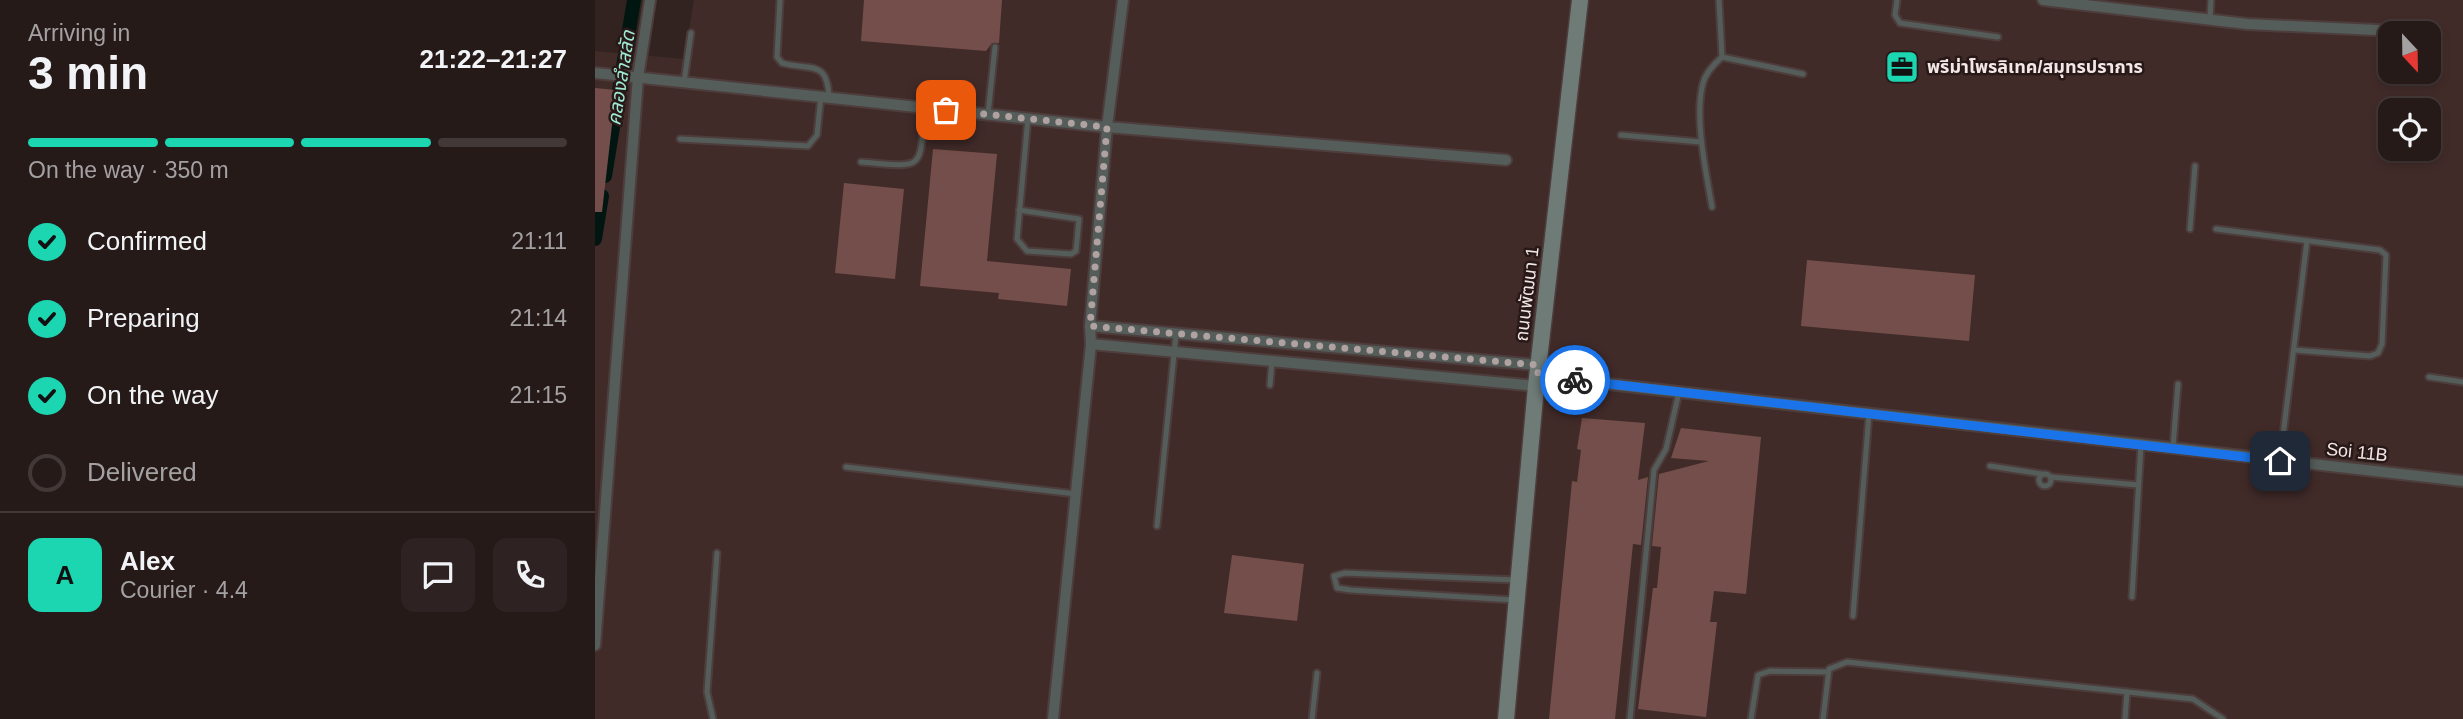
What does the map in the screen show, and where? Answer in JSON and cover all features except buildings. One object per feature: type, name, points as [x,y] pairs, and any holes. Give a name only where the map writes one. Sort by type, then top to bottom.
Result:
[{"type":"main road","name":"ถนนพัฒนา 1","points":[[1507,719],[1537,376],[1580,0]]},
{"type":"street","points":[[595,645],[638,77],[650,0]]},
{"type":"street","points":[[1052,719],[1091,345],[1090,326],[1107,127],[1123,0]]},
{"type":"street","points":[[2043,0],[2210,19],[2378,29]]},
{"type":"street","points":[[595,73],[1107,127],[1506,160]]},
{"type":"street","points":[[1090,326],[1303,345],[1537,376]]},
{"type":"street","points":[[1208,355],[1211,337]]},
{"type":"street","points":[[1091,345],[1301,364],[1537,376]]},
{"type":"street","points":[[1301,364],[1303,345]]},
{"type":"street","name":"Soi 11B","points":[[1537,376],[2463,481]]},
{"type":"lane","points":[[680,139],[795,148],[809,146],[817,135],[828,78],[818,68],[782,63],[777,57],[780,0]]},
{"type":"lane","points":[[1712,207],[1701,142],[1703,83],[1710,69],[1722,57],[1719,0]]},
{"type":"lane","points":[[1897,0],[1895,15],[1900,23],[1998,37]]},
{"type":"lane","points":[[2210,19],[2211,0]]},
{"type":"lane","points":[[684,82],[691,33]]},
{"type":"lane","points":[[988,114],[995,47]]},
{"type":"lane","points":[[1722,57],[1803,74]]},
{"type":"lane","points":[[861,162],[909,166],[917,162],[921,154],[925,107]]},
{"type":"lane","points":[[1019,210],[1079,219],[1076,251],[1071,254],[1027,251],[1017,239],[1019,210],[1028,118]]},
{"type":"lane","points":[[1622,135],[1701,142]]},
{"type":"lane","points":[[2190,229],[2195,166]]},
{"type":"lane","points":[[2216,229],[2380,250],[2386,255],[2382,344],[2378,353],[2370,356],[2294,350]]},
{"type":"lane","points":[[2280,461],[2307,241]]},
{"type":"lane","points":[[1157,526],[1175,334]]},
{"type":"lane","points":[[1270,384],[1272,361]]},
{"type":"lane","points":[[2429,377],[2463,382]]},
{"type":"lane","points":[[2173,449],[2179,384]]},
{"type":"lane","points":[[1630,719],[1654,470],[1666,449],[1679,392]]},
{"type":"lane","points":[[1853,616],[1869,414]]},
{"type":"lane","points":[[2132,597],[2141,445]]},
{"type":"lane","points":[[1990,466],[2050,477],[2139,485]]},
{"type":"lane","points":[[846,467],[1076,494]]},
{"type":"lane","points":[[2042,474],[2039,483],[2044,487],[2050,484],[2050,477]]},
{"type":"lane","points":[[713,719],[707,692],[717,553]]},
{"type":"lane","points":[[1518,600],[1351,590],[1337,588],[1334,576],[1345,573],[1520,580]]},
{"type":"lane","points":[[1823,719],[1828,672],[1837,663],[1847,662],[2193,699],[2223,719]]},
{"type":"lane","points":[[1751,719],[1758,675],[1770,671],[1828,672]]},
{"type":"lane","points":[[1312,719],[1317,673]]},
{"type":"lane","points":[[2125,719],[2127,692]]},
{"type":"shaded area","points":[[694,0],[2463,0],[2463,719],[595,719],[595,51],[684,59]]},
{"type":"waterway","name":"คลองลำสลัด","points":[[605,176],[634,0]]},
{"type":"waterway","name":"คลองลำสลัด","points":[[595,239],[602,196]]},
{"type":"way so far","points":[[946,110],[1107,127],[1090,326],[1538,365],[1538,376],[1575,380]]},
{"type":"place","name":"พรีม่าโพรลิเทค/สมุทรปราการ","points":[[1902,67]]},
{"type":"route","points":[[1575,380],[2280,461]]}]
